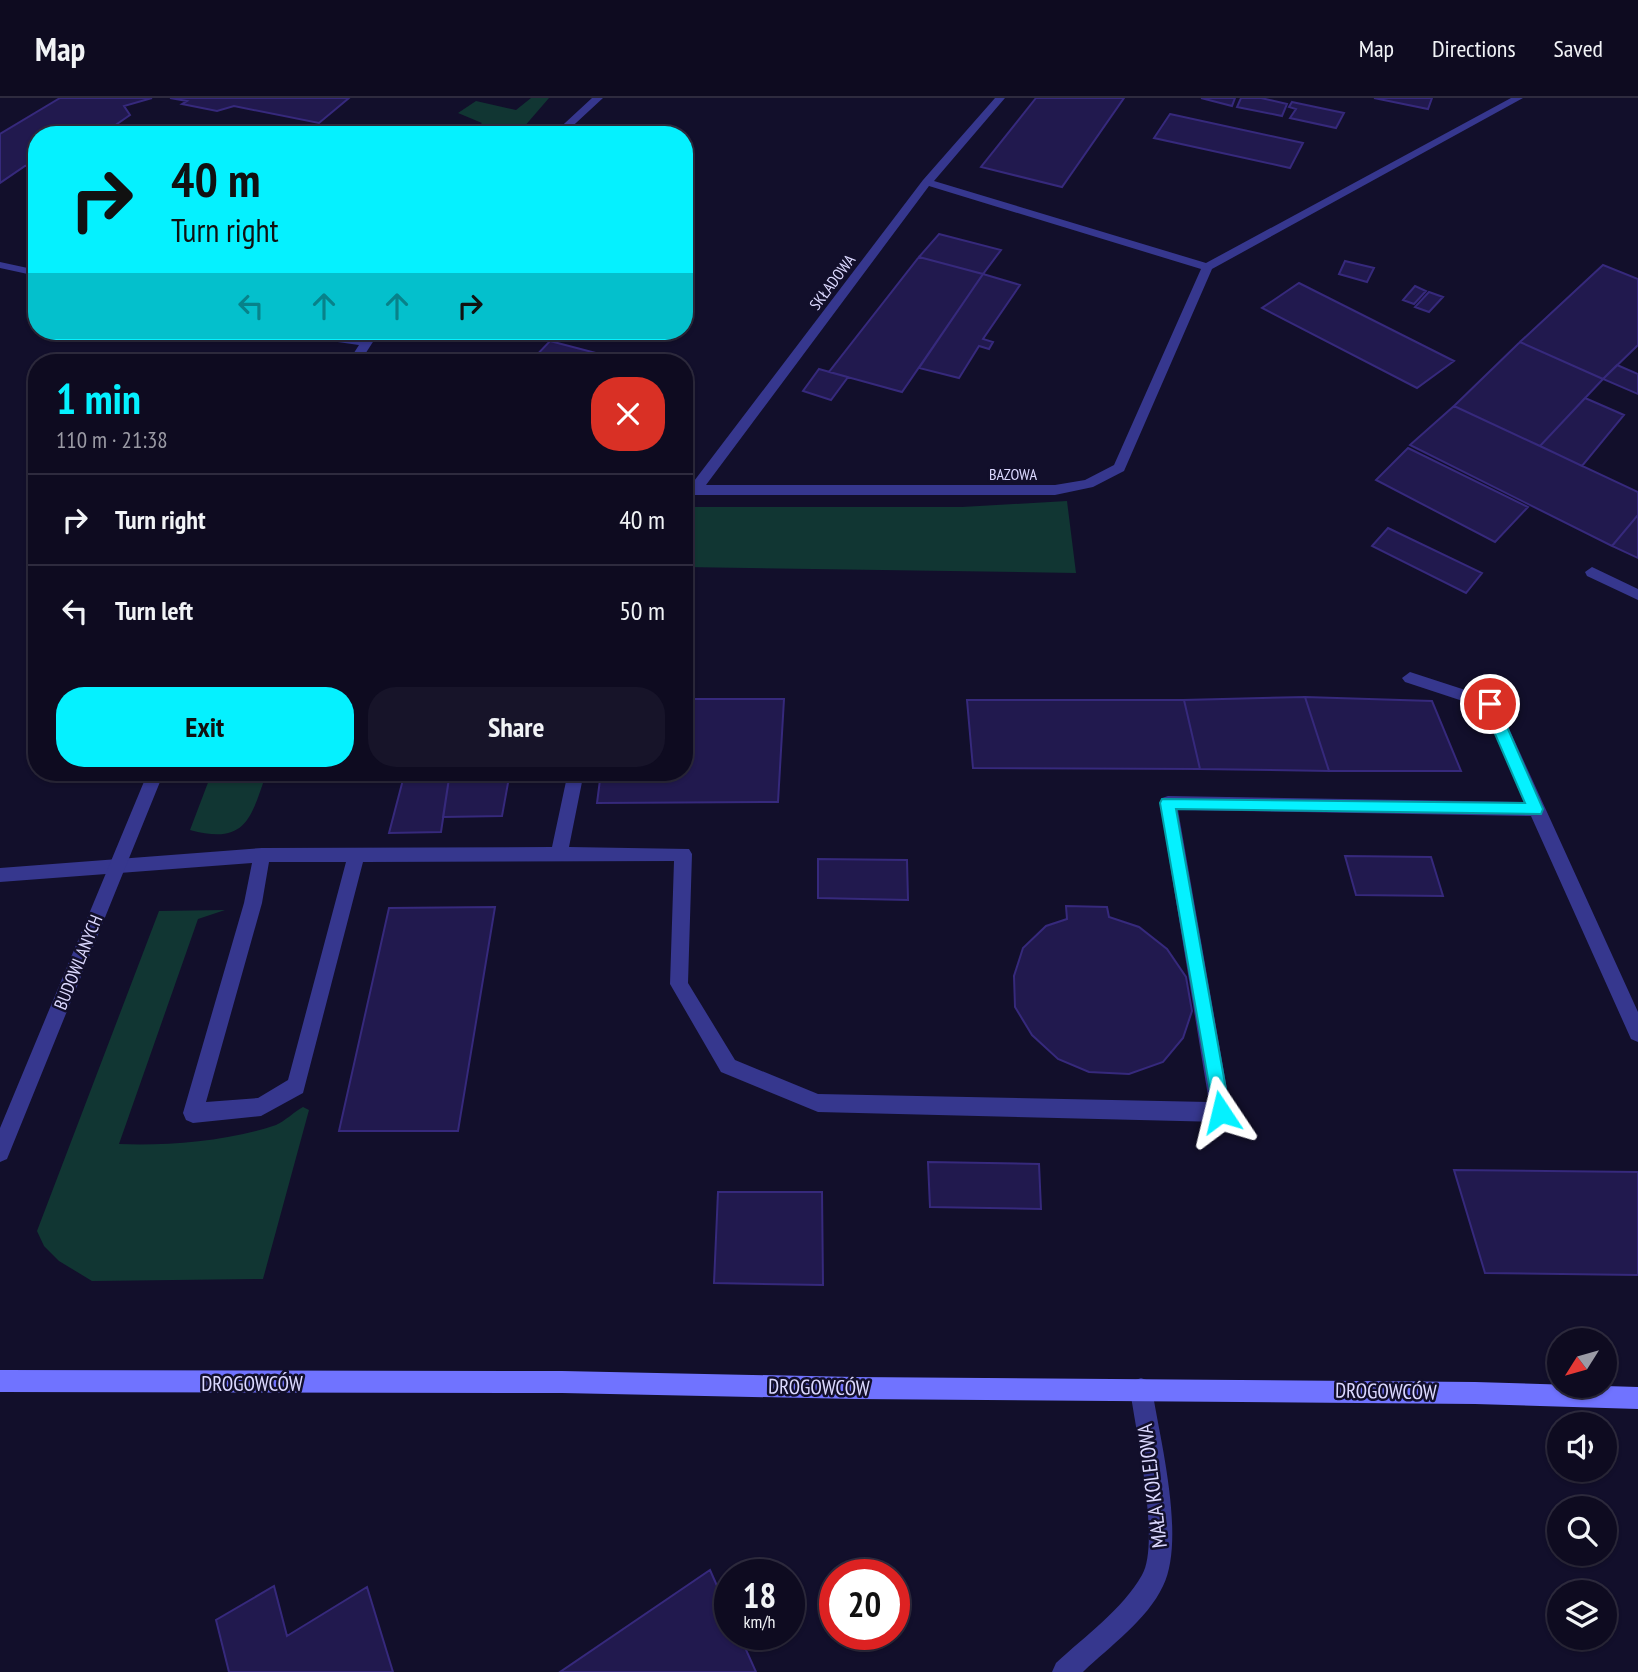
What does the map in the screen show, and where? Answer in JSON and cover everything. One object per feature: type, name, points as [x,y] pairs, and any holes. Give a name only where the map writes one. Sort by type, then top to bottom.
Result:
[{"type":"main road","name":"DROGOWCÓW","points":[[0,1381],[562,1382],[855,1388],[1475,1392],[1638,1398]]},
{"type":"street","points":[[567,126],[598,98]]},
{"type":"street","name":"SKŁADOWA","points":[[693,485],[927,182],[1000,98]]},
{"type":"street","points":[[927,182],[1207,267],[1518,98]]},
{"type":"street","points":[[0,265],[28,271]]},
{"type":"street","name":"BAZOWA","points":[[693,490],[1055,490],[1088,484],[1119,468],[1207,267]]},
{"type":"street","points":[[1592,572],[1638,595]]},
{"type":"street","points":[[1410,678],[1490,704],[1638,1033]]},
{"type":"street","name":"BUDOWLANYCH","points":[[0,1153],[152,781]]},
{"type":"street","points":[[559,854],[574,781]]},
{"type":"street","points":[[0,875],[262,855],[682,854],[679,984],[728,1066],[818,1102],[1221,1112],[1168,803],[1536,809]]},
{"type":"street","points":[[262,855],[253,903],[193,1112],[261,1107],[296,1086],[356,855]]},
{"type":"street","name":"MAŁA KOLEJOWA","points":[[1065,1672],[1133,1604],[1154,1578],[1161,1558],[1160,1531],[1141,1389]]},
{"type":"green space","points":[[531,98],[549,98],[525,126],[478,126],[482,123],[458,113],[476,101],[516,110]]},
{"type":"green space","points":[[1067,501],[1076,573],[693,567],[693,507],[962,507]]},
{"type":"green space","points":[[209,781],[264,781],[251,814],[236,830],[224,834],[209,834],[190,830]]},
{"type":"green space","points":[[225,910],[198,919],[119,1144],[219,1139],[276,1125],[303,1107],[309,1110],[263,1279],[92,1281],[59,1261],[44,1246],[37,1231],[159,911]]},
{"type":"building","points":[[60,98],[152,98],[124,106],[130,115],[114,126],[28,126],[28,165],[0,183],[0,134]]},
{"type":"building","points":[[170,98],[349,98],[319,123],[234,106],[217,111],[182,104],[187,101]]},
{"type":"building","points":[[1036,98],[1124,98],[1062,187],[981,167]]},
{"type":"building","points":[[1201,98],[1235,98],[1232,106]]},
{"type":"building","points":[[1241,98],[1261,98],[1287,104],[1282,116],[1237,107]]},
{"type":"building","points":[[1374,98],[1432,98],[1428,109]]},
{"type":"building","points":[[1292,102],[1344,113],[1336,128],[1290,118],[1296,109],[1289,107]]},
{"type":"building","points":[[1170,114],[1303,143],[1290,168],[1154,138]]},
{"type":"building","points":[[939,234],[1001,250],[983,274],[919,257]]},
{"type":"building","points":[[919,257],[983,274],[902,392],[829,372]]},
{"type":"building","points":[[1345,261],[1374,268],[1367,282],[1339,274]]},
{"type":"building","points":[[1603,265],[1638,279],[1638,345],[1603,379],[1520,342]]},
{"type":"building","points":[[983,274],[1020,285],[983,339],[993,342],[989,349],[979,346],[959,378],[919,368]]},
{"type":"building","points":[[1299,283],[1454,361],[1417,388],[1262,308]]},
{"type":"building","points":[[1415,286],[1426,291],[1414,304],[1403,300]]},
{"type":"building","points":[[1429,292],[1443,297],[1429,312],[1415,307]]},
{"type":"building","points":[[550,341],[596,353],[595,354],[538,354]]},
{"type":"building","points":[[1520,342],[1603,379],[1540,446],[1454,406]]},
{"type":"building","points":[[1617,365],[1638,374],[1638,394],[1603,379]]},
{"type":"building","points":[[819,369],[848,377],[831,400],[803,391]]},
{"type":"building","points":[[1585,398],[1624,415],[1582,466],[1540,446]]},
{"type":"building","points":[[1454,406],[1638,492],[1638,515],[1612,546],[1410,445]]},
{"type":"building","points":[[1408,448],[1528,507],[1495,542],[1376,480]]},
{"type":"building","points":[[1638,515],[1638,558],[1612,546]]},
{"type":"building","points":[[1388,528],[1482,573],[1466,593],[1372,546]]},
{"type":"building","points":[[1305,697],[1329,771],[1200,769],[1184,700]]},
{"type":"building","points":[[1305,697],[1432,701],[1461,771],[1329,771]]},
{"type":"building","points":[[693,699],[784,699],[778,802],[597,803],[600,781],[693,781]]},
{"type":"building","points":[[967,700],[1184,700],[1200,769],[973,768]]},
{"type":"building","points":[[403,781],[449,781],[441,832],[389,833]]},
{"type":"building","points":[[449,781],[508,781],[502,816],[443,817]]},
{"type":"building","points":[[1345,856],[1431,857],[1443,896],[1356,895]]},
{"type":"building","points":[[818,859],[907,860],[908,900],[818,898]]},
{"type":"building","points":[[1066,906],[1107,907],[1109,917],[1139,927],[1167,949],[1186,977],[1192,1011],[1183,1038],[1163,1062],[1129,1074],[1089,1072],[1058,1059],[1032,1035],[1015,1007],[1014,976],[1023,948],[1046,926],[1067,919]]},
{"type":"building","points":[[495,907],[458,1131],[339,1131],[389,908]]},
{"type":"building","points":[[928,1162],[1039,1164],[1041,1209],[930,1207]]},
{"type":"building","points":[[1454,1170],[1638,1172],[1638,1275],[1485,1273]]},
{"type":"building","points":[[718,1192],[822,1192],[823,1285],[714,1283]]},
{"type":"building","points":[[710,1570],[714,1579],[714,1650],[746,1650],[756,1672],[560,1672]]},
{"type":"building","points":[[274,1586],[287,1636],[367,1587],[393,1672],[229,1672],[216,1620]]},
{"type":"route","points":[[1221,1112],[1168,803],[1536,809],[1490,704]]}]
